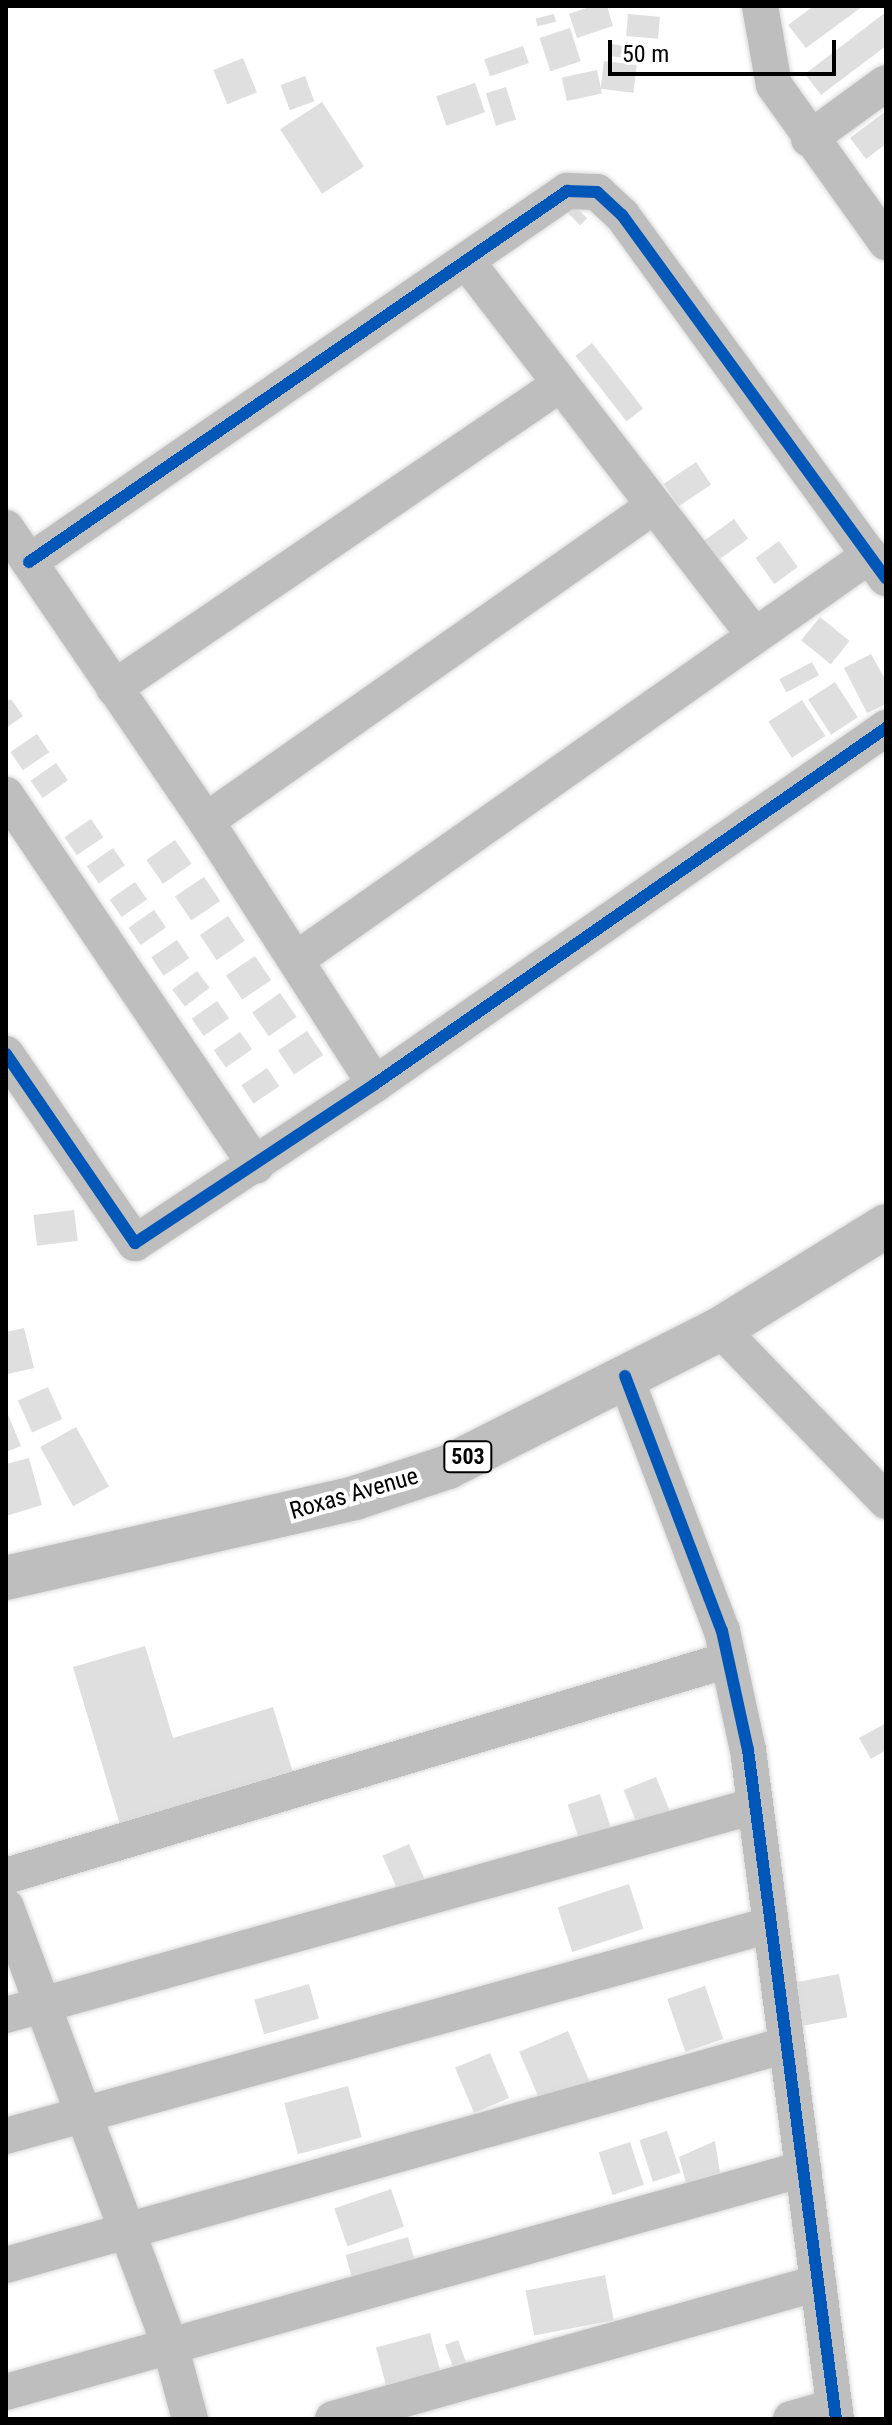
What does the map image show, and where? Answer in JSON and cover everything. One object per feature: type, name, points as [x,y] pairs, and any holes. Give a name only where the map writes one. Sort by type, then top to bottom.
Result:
[{"type":"main road","name":"Roxas Avenue","points":[[6,1578],[355,1498],[448,1467],[720,1329],[886,1226]]},
{"type":"street","points":[[760,6],[774,85],[809,139],[886,242]]},
{"type":"street","points":[[809,139],[886,83]]},
{"type":"street","points":[[29,562],[567,191],[597,192],[622,215],[878,566],[754,635],[297,959]]},
{"type":"street","points":[[467,262],[651,508],[754,635]]},
{"type":"street","points":[[114,688],[559,385]]},
{"type":"street","points":[[206,821],[651,508]]},
{"type":"street","points":[[6,528],[206,821],[375,1084]]},
{"type":"street","points":[[6,1054],[135,1243],[375,1084],[886,728]]},
{"type":"street","points":[[6,795],[256,1165]]},
{"type":"street","points":[[720,1329],[886,1501]]},
{"type":"street","points":[[625,1376],[722,1631],[748,1750],[835,2413],[791,2419]]},
{"type":"street","points":[[6,1876],[728,1660]]},
{"type":"street","points":[[6,2015],[754,1806]]},
{"type":"street","points":[[6,1907],[45,2004],[123,2231],[170,2345],[190,2419]]},
{"type":"street","points":[[6,2136],[770,1925]]},
{"type":"street","points":[[6,2265],[786,2045]]},
{"type":"street","points":[[6,2392],[803,2169]]},
{"type":"street","points":[[333,2419],[818,2283]]},
{"type":"building","points":[[592,6],[607,6],[613,26],[577,38],[569,14]]},
{"type":"building","points":[[814,6],[863,6],[806,48],[788,25]]},
{"type":"building","points":[[886,12],[886,46],[821,95],[805,74]]},
{"type":"building","points":[[554,14],[556,22],[537,26],[536,19]]},
{"type":"building","points":[[628,14],[660,17],[658,39],[626,36]]},
{"type":"building","points":[[570,28],[581,61],[550,71],[540,38]]},
{"type":"building","points":[[612,44],[634,48],[632,60],[610,56]]},
{"type":"building","points":[[523,46],[529,63],[490,76],[484,59]]},
{"type":"building","points":[[243,58],[257,92],[227,104],[213,70]]},
{"type":"building","points":[[604,61],[637,65],[633,93],[601,89]]},
{"type":"building","points":[[597,70],[602,93],[567,101],[562,77]]},
{"type":"building","points":[[305,76],[314,101],[290,110],[281,85]]},
{"type":"building","points":[[475,83],[485,112],[446,126],[436,96]]},
{"type":"building","points":[[506,87],[516,120],[496,126],[486,93]]},
{"type":"building","points":[[322,102],[364,167],[322,194],[280,129]]},
{"type":"building","points":[[886,111],[886,144],[866,159],[850,138]]},
{"type":"building","points":[[573,204],[587,218],[580,225],[566,211]]},
{"type":"building","points":[[592,343],[643,408],[627,421],[575,356]]},
{"type":"building","points":[[696,462],[711,484],[679,506],[664,484]]},
{"type":"building","points":[[734,519],[748,538],[716,562],[702,543]]},
{"type":"building","points":[[779,541],[798,567],[774,584],[756,558]]},
{"type":"building","points":[[820,617],[850,641],[831,664],[801,640]]},
{"type":"building","points":[[871,654],[886,681],[886,704],[867,713],[844,668]]},
{"type":"building","points":[[812,662],[819,675],[786,693],[779,679]]},
{"type":"building","points":[[835,682],[858,717],[831,735],[808,699]]},
{"type":"building","points":[[11,699],[23,716],[6,728],[6,702]]},
{"type":"building","points":[[802,700],[825,736],[792,758],[768,722]]},
{"type":"building","points":[[37,734],[49,752],[23,770],[10,752]]},
{"type":"building","points":[[56,763],[68,780],[43,798],[31,781]]},
{"type":"building","points":[[91,819],[103,837],[77,855],[64,837]]},
{"type":"building","points":[[175,840],[192,864],[163,884],[146,860]]},
{"type":"building","points":[[113,848],[125,865],[99,884],[87,866]]},
{"type":"building","points":[[204,877],[220,901],[191,921],[175,897]]},
{"type":"building","points":[[135,882],[147,899],[122,917],[110,900]]},
{"type":"building","points":[[154,910],[166,927],[141,945],[129,928]]},
{"type":"building","points":[[228,916],[245,941],[217,960],[200,935]]},
{"type":"building","points":[[177,940],[189,958],[164,976],[151,957]]},
{"type":"building","points":[[255,956],[271,980],[242,1000],[226,976]]},
{"type":"building","points":[[197,971],[210,988],[185,1006],[172,990]]},
{"type":"building","points":[[280,993],[297,1017],[269,1036],[252,1013]]},
{"type":"building","points":[[217,1001],[229,1018],[204,1036],[192,1019]]},
{"type":"building","points":[[307,1031],[323,1055],[294,1075],[278,1051]]},
{"type":"building","points":[[240,1032],[252,1049],[226,1068],[214,1050]]},
{"type":"building","points":[[267,1068],[279,1086],[254,1104],[241,1085]]},
{"type":"building","points":[[74,1210],[78,1241],[37,1246],[33,1215]]},
{"type":"building","points":[[24,1328],[34,1368],[8,1374],[6,1332]]},
{"type":"building","points":[[48,1387],[62,1419],[32,1432],[18,1400]]},
{"type":"building","points":[[6,1410],[21,1446],[6,1452]]},
{"type":"building","points":[[76,1427],[109,1486],[73,1506],[40,1447]]},
{"type":"building","points":[[29,1458],[42,1505],[6,1516],[6,1464]]},
{"type":"building","points":[[145,1646],[173,1738],[273,1707],[294,1776],[121,1828],[73,1667]]},
{"type":"building","points":[[886,1723],[886,1750],[871,1759],[859,1738]]},
{"type":"building","points":[[656,1777],[671,1815],[639,1828],[624,1790]]},
{"type":"building","points":[[600,1794],[613,1833],[580,1843],[568,1805]]},
{"type":"building","points":[[409,1844],[429,1888],[402,1900],[383,1856]]},
{"type":"building","points":[[629,1884],[644,1929],[572,1952],[558,1907]]},
{"type":"building","points":[[839,1974],[847,2017],[799,2027],[791,1983]]},
{"type":"building","points":[[309,1984],[319,2019],[264,2034],[254,2000]]},
{"type":"building","points":[[705,1986],[723,2039],[685,2052],[667,1999]]},
{"type":"building","points":[[568,2031],[592,2088],[543,2109],[519,2052]]},
{"type":"building","points":[[490,2053],[509,2098],[474,2113],[455,2068]]},
{"type":"building","points":[[348,2086],[362,2137],[298,2154],[284,2103]]},
{"type":"building","points":[[667,2131],[681,2173],[653,2182],[639,2140]]},
{"type":"building","points":[[715,2141],[720,2173],[686,2183],[679,2157]]},
{"type":"building","points":[[630,2142],[644,2185],[613,2195],[599,2152]]},
{"type":"building","points":[[391,2189],[404,2227],[347,2246],[334,2209]]},
{"type":"building","points":[[408,2237],[417,2269],[355,2287],[346,2255]]},
{"type":"building","points":[[605,2275],[614,2320],[534,2336],[525,2290]]},
{"type":"building","points":[[430,2333],[443,2380],[389,2395],[376,2347]]},
{"type":"building","points":[[458,2340],[468,2368],[455,2373],[445,2345]]},
{"type":"cycle path","points":[[29,562],[567,191],[597,192],[622,215],[886,578]]},
{"type":"cycle path","points":[[6,1054],[135,1243],[375,1084],[886,728]]},
{"type":"cycle path","points":[[625,1376],[722,1631],[748,1750],[836,2419]]}]
